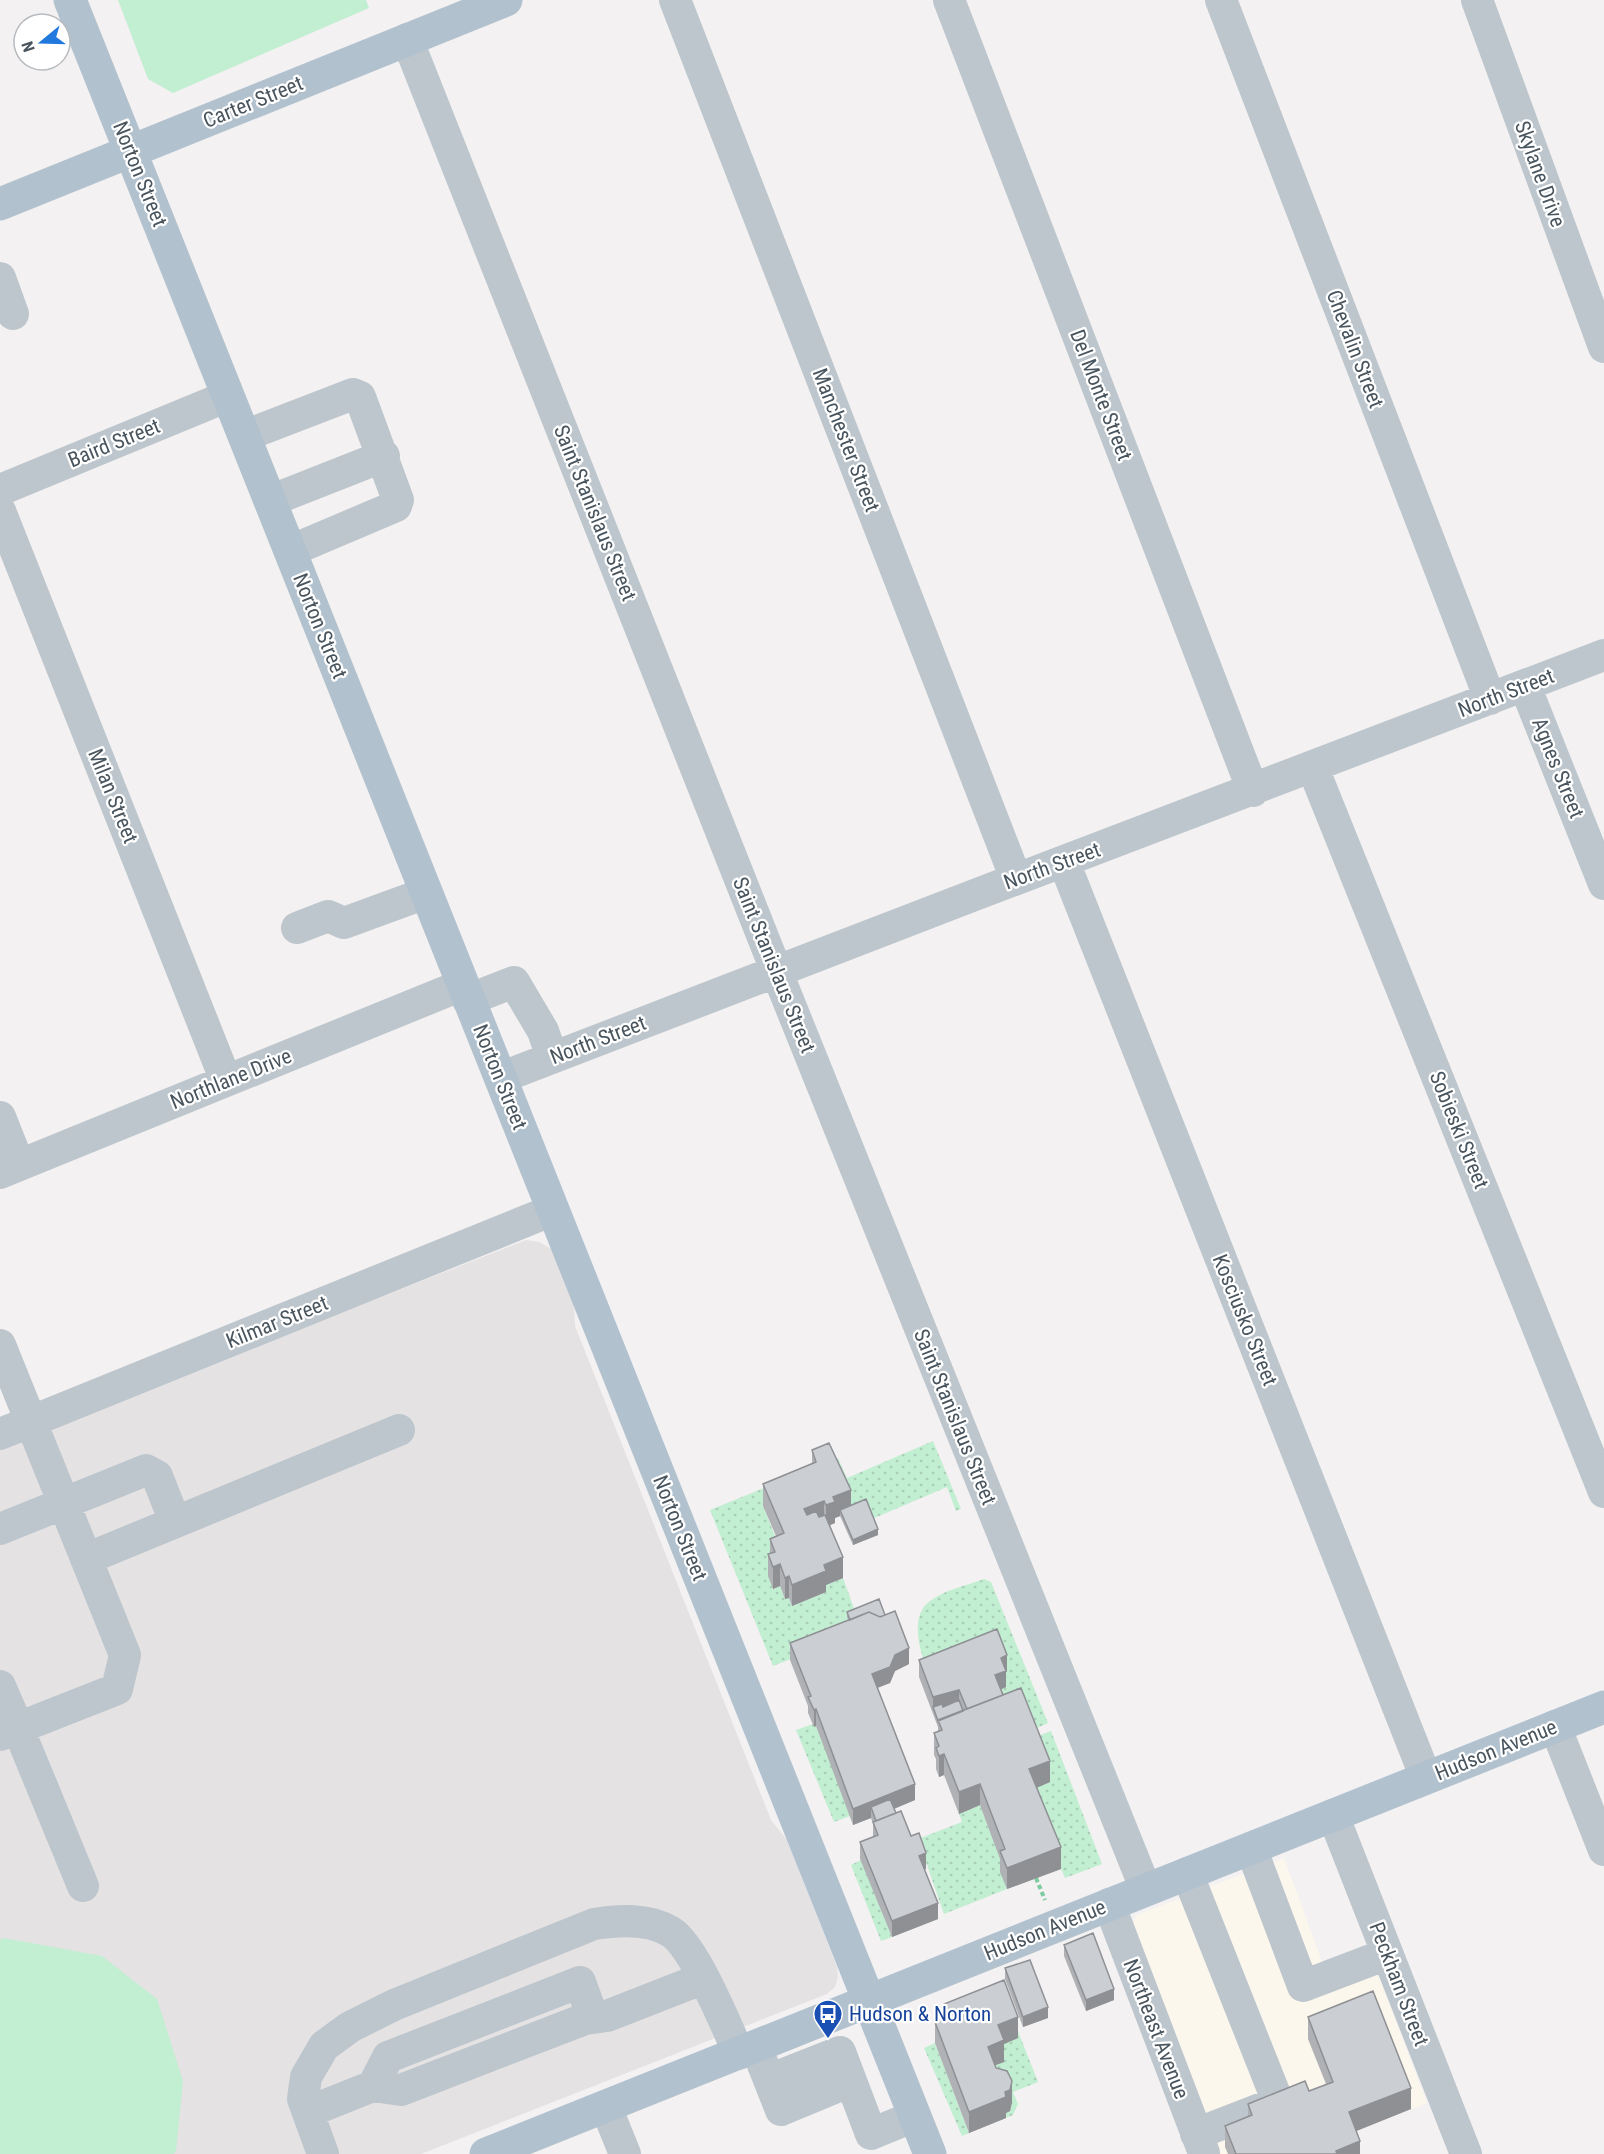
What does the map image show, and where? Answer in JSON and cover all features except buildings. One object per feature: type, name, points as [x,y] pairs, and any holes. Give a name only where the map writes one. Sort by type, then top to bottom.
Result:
[{"type":"main road","name":"Norton Street","points":[[70,0],[930,2154]]},
{"type":"main road","name":"Carter Street","points":[[0,204],[506,0]]},
{"type":"main road","name":"Hudson Avenue","points":[[486,2154],[1604,1707]]},
{"type":"street","name":"Manchester Street","points":[[675,0],[1016,879]]},
{"type":"street","name":"Del Monte Street","points":[[949,0],[1253,791]]},
{"type":"street","name":"Chevalin Street","points":[[1221,0],[1490,699]]},
{"type":"street","name":"Skylane Drive","points":[[1476,0],[1604,347]]},
{"type":"street","name":"Saint Stanislaus Street","points":[[408,39],[776,970],[1146,1890]]},
{"type":"street","points":[[0,278],[13,314]]},
{"type":"street","points":[[244,436],[353,394],[360,397],[384,456],[398,500],[396,506],[290,551]]},
{"type":"street","name":"Baird Street","points":[[0,490],[228,396]]},
{"type":"street","points":[[270,501],[384,456]]},
{"type":"street","name":"Milan Street","points":[[0,511],[226,1081]]},
{"type":"street","name":"North Street","points":[[500,1078],[776,970],[1253,791],[1604,655]]},
{"type":"street","name":"Agnes Street","points":[[1525,686],[1604,884]]},
{"type":"street","name":"Sobieski Street","points":[[1313,768],[1604,1492]]},
{"type":"street","name":"Kosciusko Street","points":[[1064,862],[1426,1778]]},
{"type":"street","points":[[297,928],[328,916],[344,923],[426,893]]},
{"type":"street","name":"Northlane Drive","points":[[9,1169],[226,1081],[465,992],[514,982],[543,1031],[552,1058]]},
{"type":"street","points":[[0,1117],[9,1169]]},
{"type":"street","name":"Kilmar Street","points":[[0,1434],[553,1210]]},
{"type":"street","points":[[0,1345],[125,1655],[117,1689],[9,1732]]},
{"type":"street","points":[[86,1559],[399,1431]]},
{"type":"street","points":[[0,1529],[146,1470],[157,1476],[175,1522]]},
{"type":"street","points":[[0,1686],[9,1732],[83,1886]]},
{"type":"street","points":[[1555,1726],[1604,1850]]},
{"type":"street","name":"Peckham Street","points":[[1333,1815],[1466,2154]]},
{"type":"street","points":[[1251,1848],[1303,1986],[1388,1954]]},
{"type":"street","points":[[1187,1873],[1278,2102],[1200,2144]]},
{"type":"street","name":"Northeast Avenue","points":[[1109,1904],[1200,2144]]},
{"type":"street","points":[[323,2154],[303,2099],[306,2077],[324,2046],[350,2027],[394,2005],[594,1924],[622,1920],[659,1927],[673,1933],[769,2080],[781,2110],[851,2082],[871,2134],[915,2116]]},
{"type":"street","points":[[308,2112],[373,2086],[401,2090],[593,2018],[607,2016],[704,1978]]},
{"type":"street","points":[[606,2107],[625,2154]]},
{"type":"path","points":[[1036,1878],[1045,1900]]},
{"type":"shaded area","points":[[526,1240],[539,1242],[550,1248],[557,1258],[574,1302],[575,1326],[771,1820],[787,1840],[837,1967],[838,1977],[835,1987],[827,1994],[421,2154],[0,2154],[0,1447]]},
{"type":"shaded area","points":[[1284,1858],[1324,1967],[1368,1949],[1427,2103],[1349,2134],[1356,2154],[1215,2154],[1132,1925],[1137,1915]]},
{"type":"green space","points":[[118,0],[366,0],[369,8],[173,93],[148,79]]},
{"type":"green space","points":[[933,1441],[961,1509],[956,1511],[947,1487],[872,1519],[851,1511],[763,1506],[777,1541],[774,1589],[780,1586],[785,1599],[789,1598],[792,1606],[826,1592],[824,1586],[843,1578],[856,1614],[854,1634],[773,1666],[710,1510],[838,1458],[847,1478]]},
{"type":"green space","points":[[984,1579],[991,1582],[1048,1723],[1030,1731],[928,1673],[922,1656],[918,1626],[923,1608],[942,1594]]},
{"type":"green space","points":[[813,1724],[816,1726],[850,1811],[850,1816],[834,1822],[796,1730]]},
{"type":"green space","points":[[1051,1731],[1102,1864],[1065,1878],[1029,1791],[1033,1738]]},
{"type":"green space","points":[[980,1805],[1005,1871],[1007,1889],[944,1914],[918,1839],[962,1822],[959,1814]]},
{"type":"green space","points":[[861,1860],[892,1937],[881,1941],[851,1865]]},
{"type":"green space","points":[[4,1938],[102,1956],[157,1999],[183,2081],[174,2154],[0,2154],[0,1940]]},
{"type":"green space","points":[[999,1983],[1038,2082],[1013,2092],[1018,2104],[1013,2115],[1006,2118],[944,2025],[937,2008]]},
{"type":"green space","points":[[935,2043],[969,2133],[962,2136],[924,2048]]},
{"type":"place","name":"Hudson & Norton","points":[[828,2040]]}]
